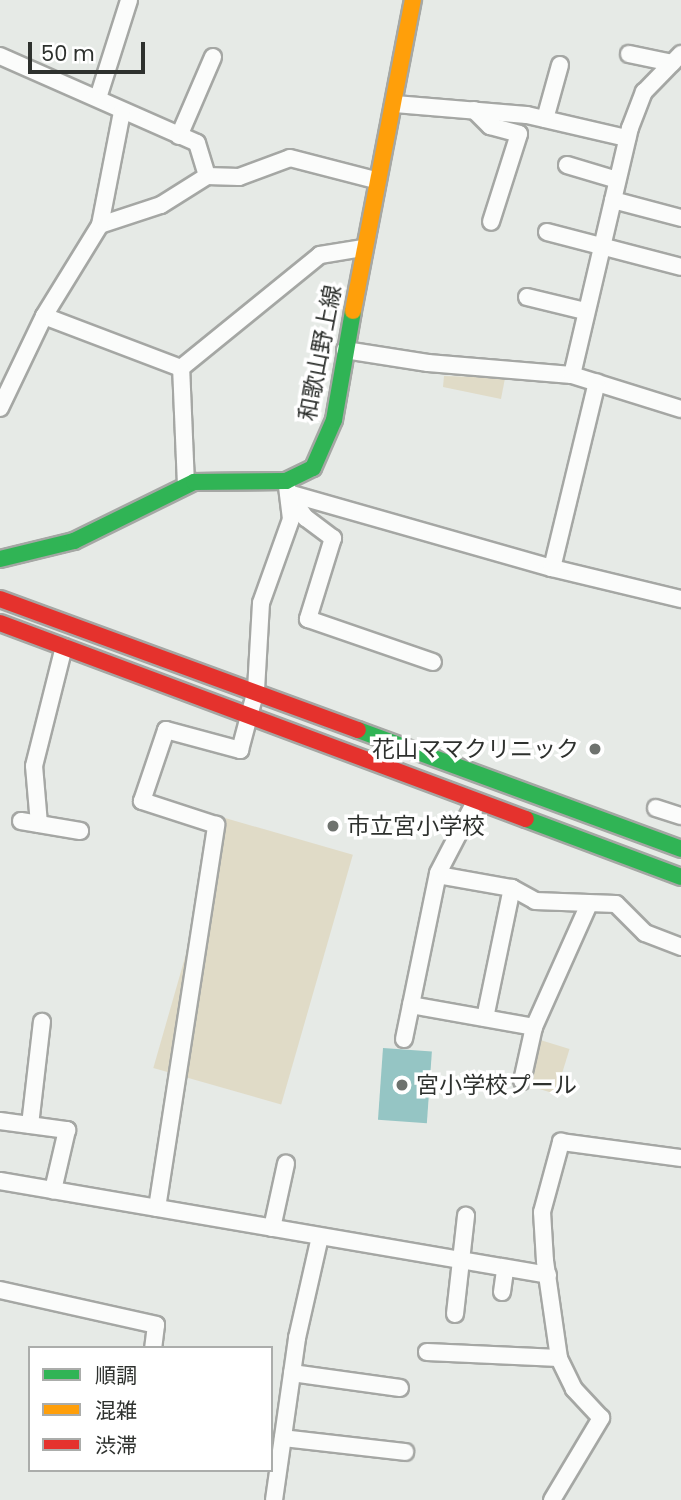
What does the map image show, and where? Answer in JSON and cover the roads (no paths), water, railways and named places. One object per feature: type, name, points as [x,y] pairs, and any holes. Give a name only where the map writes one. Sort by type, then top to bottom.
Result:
[{"type":"street","points":[[98,98],[129,0]]},
{"type":"street","name":"和歌山野上線","points":[[0,559],[74,541],[186,485],[287,487],[313,468],[334,420],[375,180],[395,104],[413,0]]},
{"type":"street","points":[[629,54],[676,58]]},
{"type":"street","points":[[0,56],[197,143],[207,176]]},
{"type":"street","points":[[179,136],[213,57]]},
{"type":"street","points":[[572,375],[627,138],[644,92],[676,58]]},
{"type":"street","points":[[545,119],[560,65]]},
{"type":"street","points":[[395,104],[545,119],[627,138]]},
{"type":"street","points":[[474,110],[490,126],[519,134],[491,222]]},
{"type":"street","points":[[0,408],[44,316],[100,225],[122,112]]},
{"type":"street","points":[[100,225],[161,205],[207,176],[239,177],[290,158],[375,180]]},
{"type":"street","points":[[567,165],[617,180]]},
{"type":"street","points":[[613,200],[681,218]]},
{"type":"street","points":[[547,232],[681,267]]},
{"type":"street","points":[[181,368],[320,255],[363,248]]},
{"type":"street","points":[[527,297],[585,311]]},
{"type":"street","points":[[44,316],[181,368]]},
{"type":"street","points":[[345,350],[428,363],[572,375],[681,408]]},
{"type":"street","points":[[181,368],[186,485]]},
{"type":"street","points":[[552,568],[597,382]]},
{"type":"street","points":[[287,487],[552,568],[681,599]]},
{"type":"street","points":[[287,487],[306,518],[333,538],[308,619],[433,662]]},
{"type":"street","points":[[157,1208],[216,825],[142,801],[166,730],[240,750],[256,690],[261,603],[290,519],[287,487]]},
{"type":"street","points":[[0,599],[256,690],[681,849]]},
{"type":"street","points":[[0,623],[681,877]]},
{"type":"street","points":[[39,824],[34,766],[64,647]]},
{"type":"street","points":[[404,1039],[438,875],[475,802]]},
{"type":"street","points":[[656,808],[681,816]]},
{"type":"street","points":[[21,821],[80,831]]},
{"type":"street","points":[[438,875],[512,888],[536,901],[617,904],[645,933],[681,947]]},
{"type":"street","points":[[485,1018],[512,888]]},
{"type":"street","points":[[522,1081],[534,1027],[589,904]]},
{"type":"street","points":[[411,1005],[534,1027]]},
{"type":"street","points":[[30,1125],[42,1022]]},
{"type":"street","points":[[0,1121],[67,1130],[53,1190]]},
{"type":"street","points":[[552,1500],[601,1418],[574,1389],[559,1358],[542,1212],[561,1142],[681,1158]]},
{"type":"street","points":[[272,1228],[286,1164]]},
{"type":"street","points":[[0,1181],[505,1271],[548,1275]]},
{"type":"street","points":[[455,1314],[466,1216]]},
{"type":"street","points":[[274,1500],[278,1446],[320,1237]]},
{"type":"street","points":[[502,1292],[505,1271]]},
{"type":"street","points":[[0,1290],[156,1325],[153,1346]]},
{"type":"street","points":[[427,1352],[559,1358]]},
{"type":"street","points":[[292,1373],[400,1388]]},
{"type":"street","points":[[278,1446],[405,1452]]},
{"type":"water","name":"宮小学校プール","points":[[383,1048],[432,1051],[427,1123],[378,1120]]},
{"type":"place","name":"花山ママクリニック","points":[[595,749]]},
{"type":"place","name":"市立宮小学校","points":[[333,826]]},
{"type":"place","name":"宮小学校プール","points":[[402,1085]]}]
